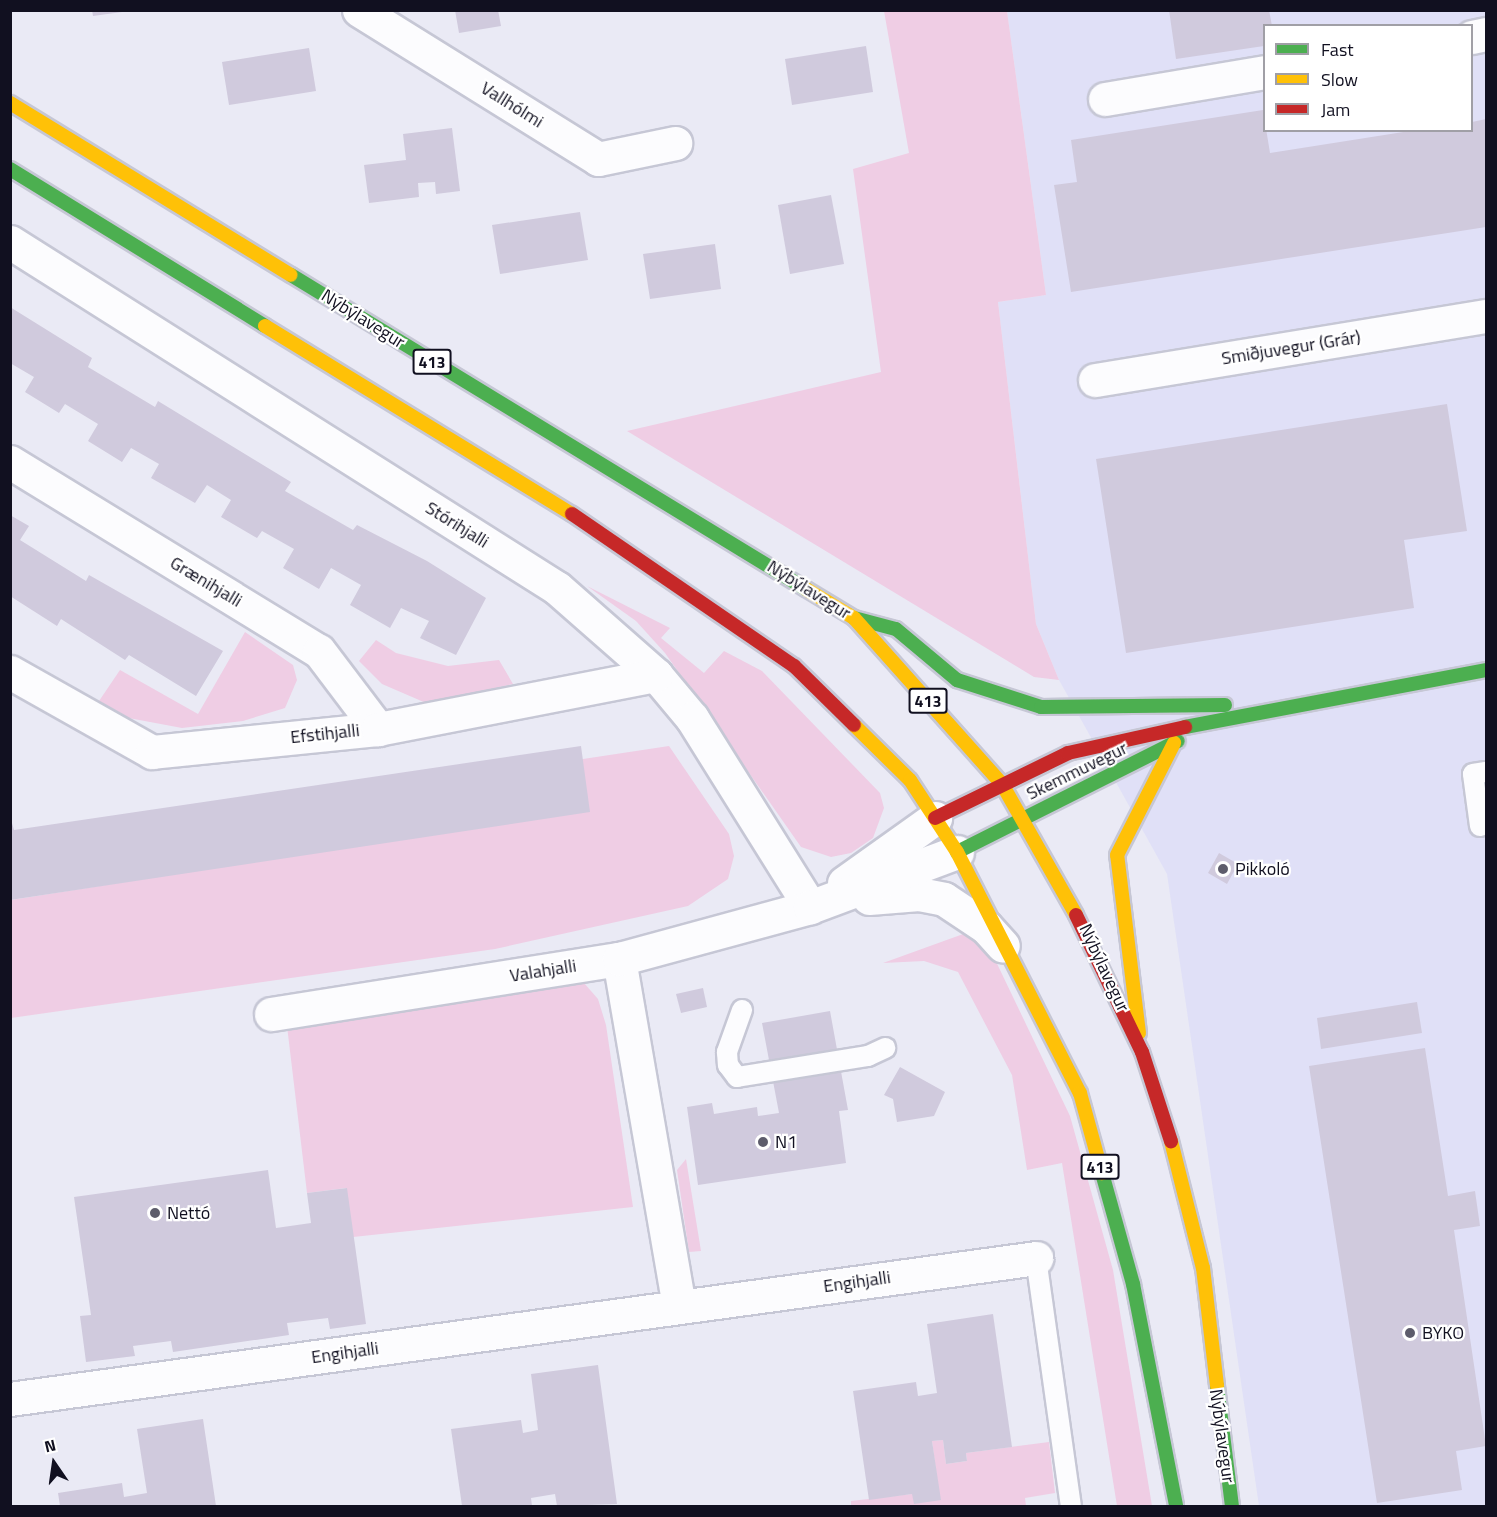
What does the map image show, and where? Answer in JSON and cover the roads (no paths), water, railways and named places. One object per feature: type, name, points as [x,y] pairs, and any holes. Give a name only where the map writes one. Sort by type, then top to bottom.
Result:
[{"type":"main road","name":"Nýbýlavegur","points":[[10,103],[854,618],[1002,784],[1093,943],[1142,1052],[1175,1152],[1203,1268],[1232,1506]]},
{"type":"main road","name":"413","points":[[10,169],[628,548],[794,666],[910,780],[957,852],[1080,1093],[1133,1284],[1176,1506]]},
{"type":"main road","points":[[854,618],[896,629],[957,680],[1041,707],[1284,705]]},
{"type":"main road","name":"Skemmuvegur","points":[[1452,674],[1486,657]]},
{"type":"main road","name":"Skemmuvegur","points":[[1002,784],[1068,753],[1214,723],[1284,705],[1452,674],[1486,670]]},
{"type":"main road","name":"Skemmuvegur","points":[[957,852],[1214,723]]},
{"type":"main road","points":[[1142,1052],[1117,855],[1174,743]]},
{"type":"main road","name":"Valahjalli","points":[[935,818],[1002,784]]},
{"type":"street","name":"Vallhólmi","points":[[359,10],[598,159],[675,143]]},
{"type":"street","points":[[1105,99],[1263,72]]},
{"type":"street","name":"Stórihjalli","points":[[10,242],[557,588],[656,675],[692,718],[810,907]]},
{"type":"street","name":"Smiðjuvegur (Grár)","points":[[1095,380],[1486,316]]},
{"type":"street","name":"Grænihjalli","points":[[10,462],[319,651],[378,729]]},
{"type":"street","name":"Efstihjalli","points":[[10,672],[152,752],[378,729],[656,675]]},
{"type":"street","name":"Valahjalli","points":[[810,907],[935,818]]},
{"type":"street","name":"Valahjalli","points":[[271,1014],[619,959],[810,907],[957,852]]},
{"type":"street","points":[[810,907],[895,894],[944,899],[986,927],[1010,954]]},
{"type":"street","points":[[619,959],[679,1306]]},
{"type":"street","name":"Engihjalli","points":[[10,1399],[1036,1257]]},
{"type":"lane","points":[[1480,826],[1473,774],[1486,772]]},
{"type":"lane","points":[[742,1010],[727,1052],[728,1065],[737,1077],[868,1056],[885,1048]]},
{"type":"lane","points":[[1036,1257],[1071,1506]]},
{"type":"place","name":"Pikkoló","points":[[1223,869]]},
{"type":"place","name":"N1","points":[[763,1142]]},
{"type":"place","name":"Nettó","points":[[155,1213]]},
{"type":"place","name":"BYKO","points":[[1410,1333]]}]
